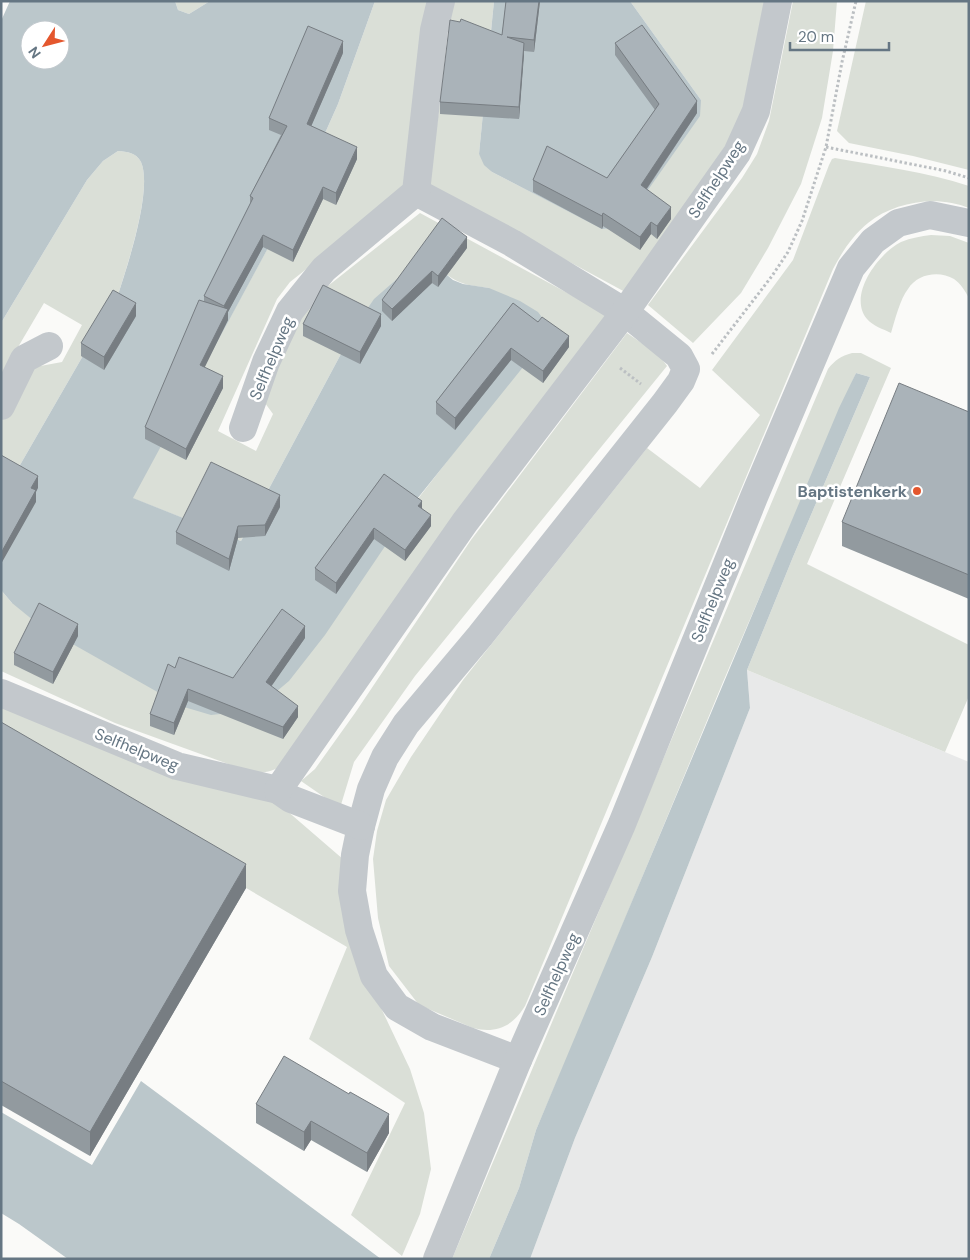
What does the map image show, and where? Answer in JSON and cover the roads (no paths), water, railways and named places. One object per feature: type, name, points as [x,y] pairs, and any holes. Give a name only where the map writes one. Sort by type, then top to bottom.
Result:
[{"type":"street","points":[[441,1],[434,30],[416,192],[512,243],[624,312],[679,356],[686,369],[681,381],[665,402],[480,636],[406,724],[385,757],[371,789],[360,826],[352,891],[359,930],[374,976],[397,1007],[432,1027],[518,1060]]},
{"type":"street","name":"Selfhelpweg","points":[[278,790],[465,522],[624,312],[737,153],[756,110],[778,1]]},
{"type":"street","name":"Selfhelpweg","points":[[243,428],[266,362],[290,311],[324,269],[416,192]]},
{"type":"street","name":"Selfhelpweg","points":[[437,1259],[518,1060],[622,824],[754,497],[851,268],[873,241],[898,223],[930,215],[969,223]]},
{"type":"street","points":[[1,406],[24,359],[48,346]]},
{"type":"street","name":"Selfhelpweg","points":[[1,693],[177,766],[278,790],[291,799],[360,826]]},
{"type":"place","name":"Baptistenkerk","points":[[917,491]]}]
